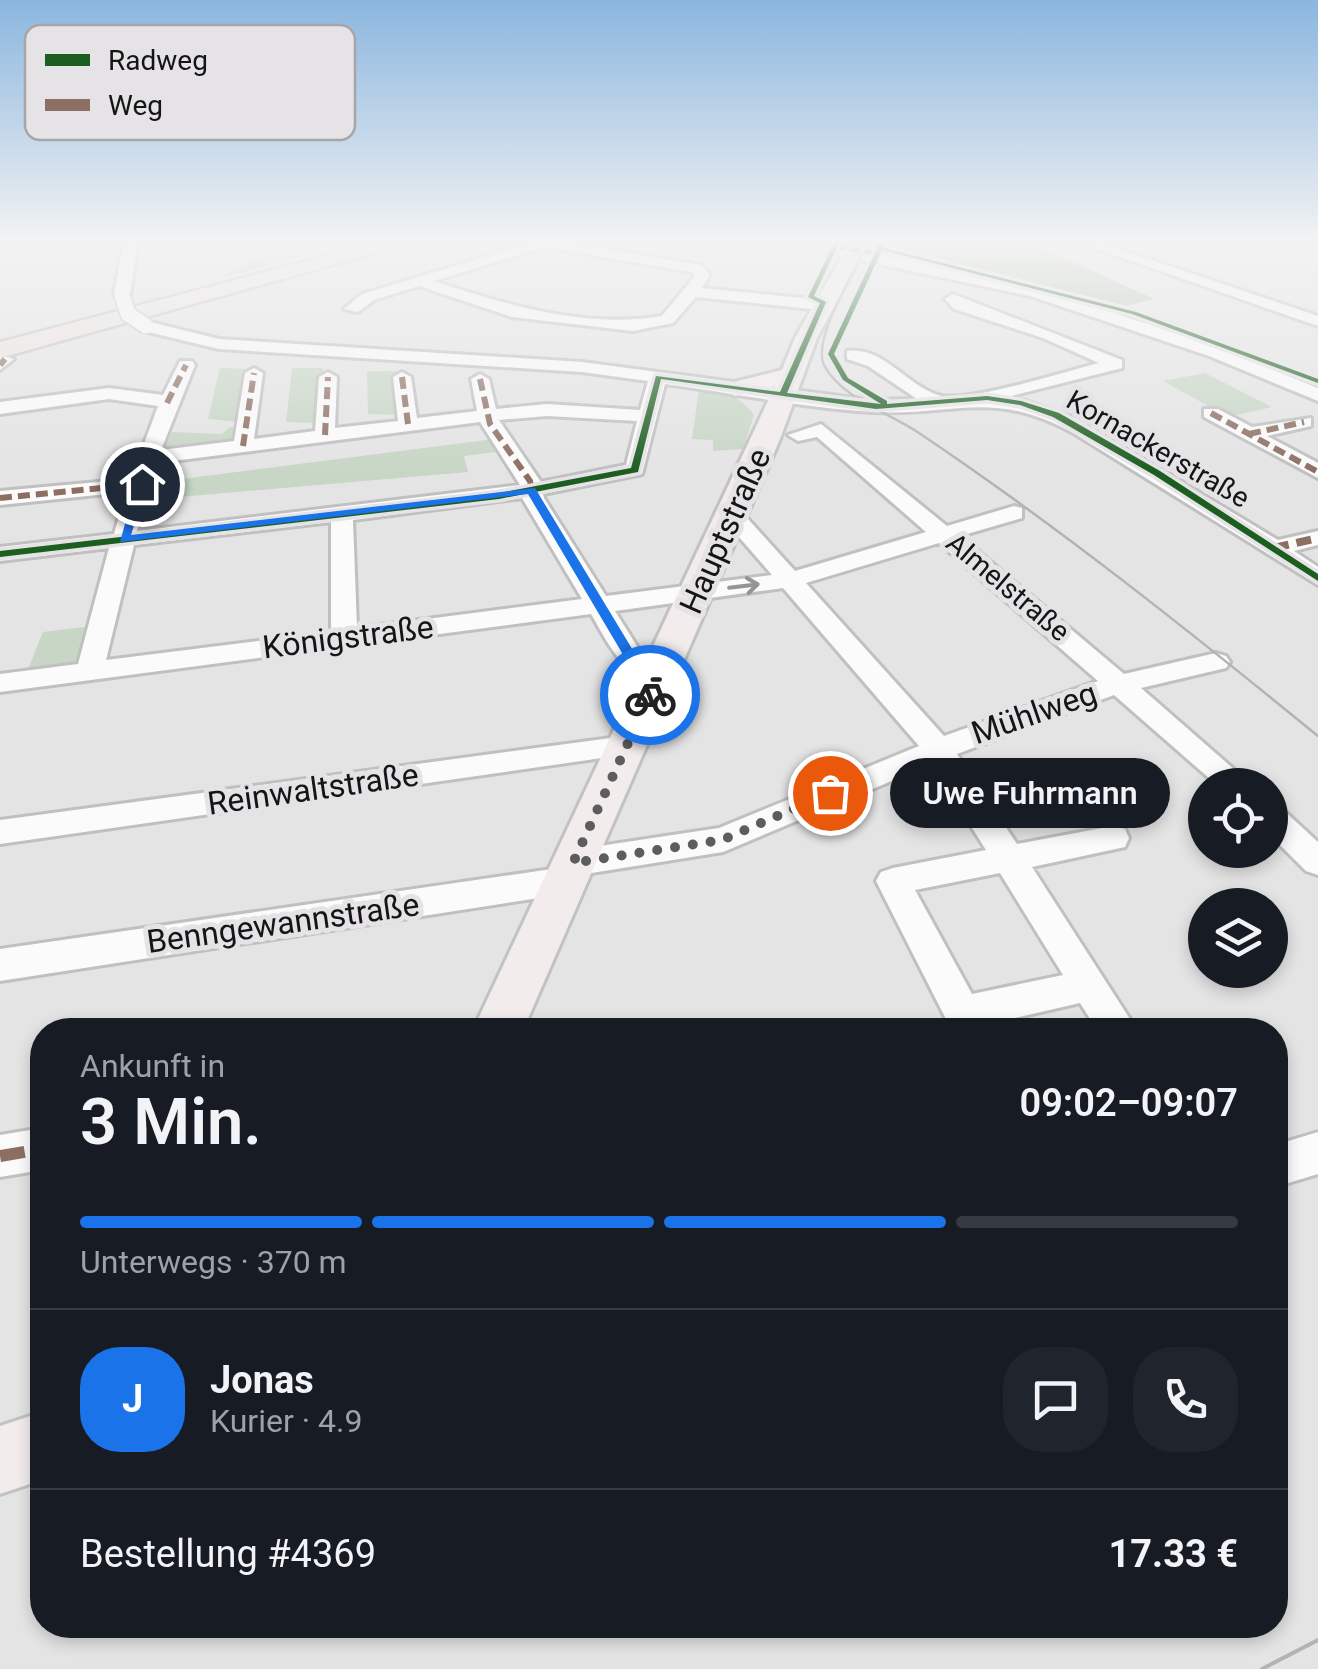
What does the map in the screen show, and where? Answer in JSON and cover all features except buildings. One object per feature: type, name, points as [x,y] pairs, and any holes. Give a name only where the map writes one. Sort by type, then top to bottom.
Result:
[{"type":"highway","points":[[1,354],[127,317]]},
{"type":"highway","points":[[1,354],[134,317]]},
{"type":"main road","name":"Hauptstraße","points":[[503,1018],[729,521],[792,412],[821,317]]},
{"type":"main road","points":[[735,389],[792,412]]},
{"type":"main road","points":[[0,1460],[30,1450]]},
{"type":"street","points":[[132,317],[146,326],[188,339],[236,346],[511,361],[735,389]]},
{"type":"street","points":[[564,317],[633,326],[671,317]]},
{"type":"street","points":[[986,398],[999,391],[1116,364],[1049,334],[995,317]]},
{"type":"street","points":[[1108,317],[1168,335],[1318,394]]},
{"type":"street","points":[[853,355],[874,362],[938,404]]},
{"type":"street","points":[[90,671],[124,540],[167,403],[186,365]]},
{"type":"street","points":[[243,446],[254,374]]},
{"type":"street","points":[[325,435],[328,377]]},
{"type":"street","points":[[402,377],[408,424]]},
{"type":"street","points":[[0,554],[532,491],[635,470],[658,377]]},
{"type":"street","points":[[480,380],[488,415],[530,480],[532,491],[632,660],[661,672]]},
{"type":"street","name":"Almelstraße","points":[[735,389],[757,402],[792,412],[945,534],[1219,768]]},
{"type":"street","points":[[0,408],[131,393],[154,395],[167,403]]},
{"type":"street","name":"Kornackerstraße","points":[[792,412],[986,398],[1056,415],[1318,578]]},
{"type":"street","points":[[150,458],[488,415],[548,410],[646,416]]},
{"type":"street","points":[[792,412],[872,418]]},
{"type":"street","points":[[1212,413],[1312,464]]},
{"type":"street","points":[[1248,434],[1304,422]]},
{"type":"street","points":[[0,498],[142,484]]},
{"type":"street","name":"Königstraße","points":[[0,683],[791,580],[1014,512]]},
{"type":"street","points":[[342,514],[344,637]]},
{"type":"street","points":[[729,521],[740,524],[937,746],[1110,1018]]},
{"type":"street","points":[[1274,548],[1318,538]]},
{"type":"street","name":"Mühlweg","points":[[569,872],[722,840],[937,746],[1122,683],[1216,662]]},
{"type":"street","name":"Reinwaltstraße","points":[[0,832],[626,746]]},
{"type":"street","points":[[1288,833],[1318,862]]},
{"type":"street","points":[[1089,985],[962,1013],[893,881],[1114,838]]},
{"type":"street","name":"Benngewannstraße","points":[[0,964],[569,872]]},
{"type":"street","points":[[0,1156],[30,1151]]},
{"type":"street","points":[[1288,1162],[1318,1153]]},
{"type":"green space","points":[[220,368],[250,369],[240,422],[208,419]]},
{"type":"green space","points":[[292,368],[323,368],[320,423],[286,422]]},
{"type":"green space","points":[[367,371],[399,371],[402,415],[368,414]]},
{"type":"green space","points":[[1205,373],[1272,407],[1228,417],[1163,381]]},
{"type":"green space","points":[[699,390],[736,399],[754,415],[743,449],[713,451],[713,440],[692,439]]},
{"type":"green space","points":[[230,427],[240,428],[232,442],[164,448],[172,432],[222,434]]},
{"type":"green space","points":[[494,439],[503,451],[464,456],[468,472],[168,498],[174,480]]},
{"type":"green space","points":[[93,626],[80,665],[27,672],[43,632]]},
{"type":"tram line","points":[[832,317],[822,353],[824,365],[841,386],[916,431],[1070,540],[1318,736]]},
{"type":"tram line","points":[[1262,1669],[1318,1640]]},
{"type":"marked path","points":[[0,365],[5,359]]},
{"type":"marked path","points":[[167,403],[186,365]]},
{"type":"marked path","points":[[243,446],[254,373]]},
{"type":"marked path","points":[[325,435],[328,377]]},
{"type":"marked path","points":[[402,377],[408,424]]},
{"type":"marked path","points":[[480,379],[490,424],[530,481],[532,491]]},
{"type":"marked path","points":[[1211,413],[1318,472]]},
{"type":"marked path","points":[[1249,434],[1304,422]]},
{"type":"marked path","points":[[0,498],[142,484]]},
{"type":"marked path","points":[[1274,548],[1318,538]]},
{"type":"marked path","points":[[0,1156],[30,1151]]},
{"type":"cycle path","points":[[782,395],[816,317]]},
{"type":"cycle path","points":[[848,317],[831,354],[845,379],[884,403]]},
{"type":"cycle path","points":[[1145,317],[1318,381]]},
{"type":"cycle path","points":[[0,554],[499,496],[635,470],[658,377],[876,407],[987,398],[1021,403],[1056,415],[1157,473],[1318,578]]},
{"type":"way so far","points":[[650,695],[573,863],[722,840],[830,793]]},
{"type":"place","name":"Uwe Fuhrmann","points":[[830,793]]},
{"type":"route","points":[[142,484],[124,540],[532,491],[632,660],[661,672],[650,695]]}]
